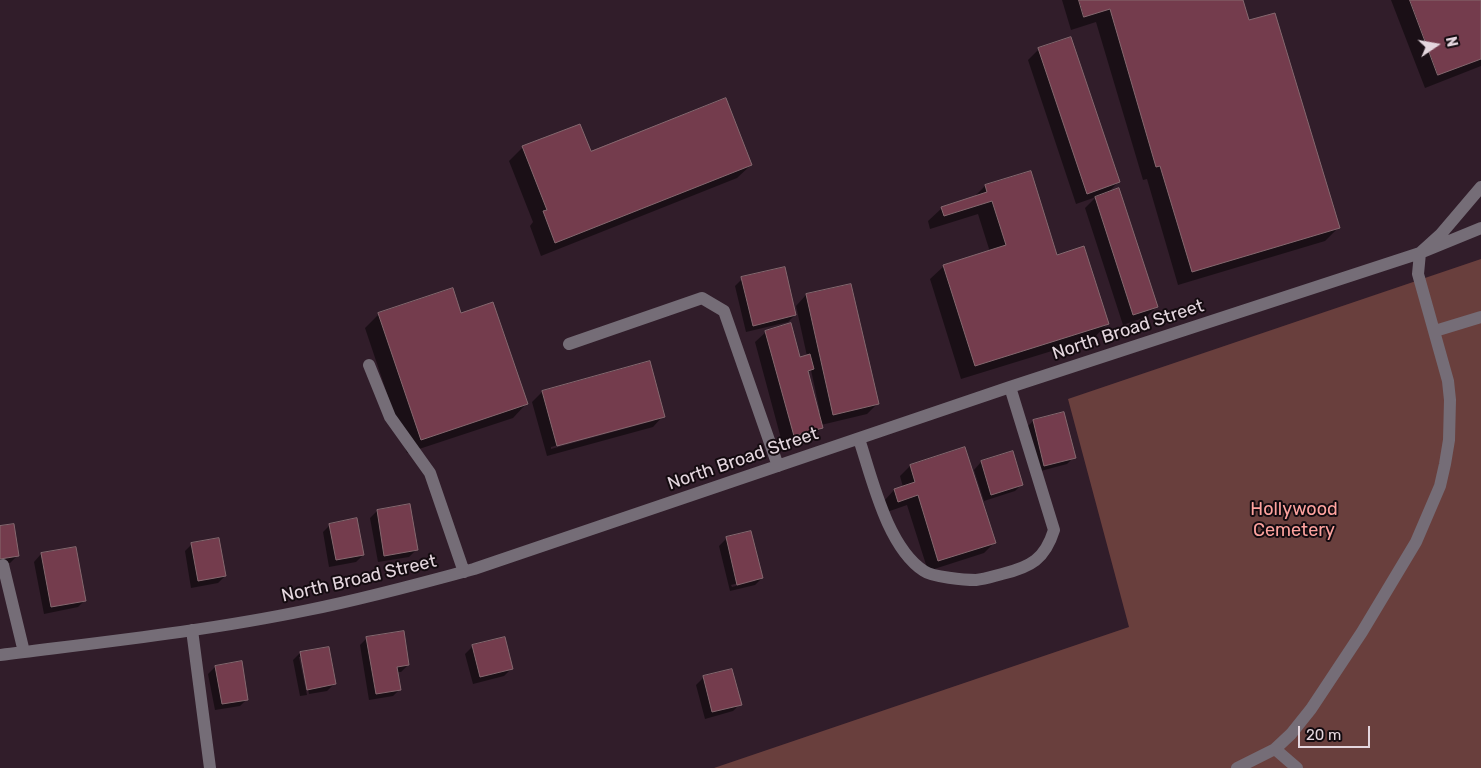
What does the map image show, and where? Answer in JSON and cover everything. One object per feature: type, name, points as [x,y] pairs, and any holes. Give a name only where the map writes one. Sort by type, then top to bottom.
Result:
[{"type":"street","points":[[1238,768],[1275,749],[1291,734],[1312,708],[1362,632],[1416,542],[1440,486],[1449,440],[1450,400],[1448,381],[1418,274],[1420,253],[1441,234],[1481,187]]},
{"type":"street","name":"North Broad Street","points":[[0,655],[192,630],[306,611],[392,592],[464,572],[1010,387],[1420,253],[1481,228]]},
{"type":"street","points":[[570,344],[702,298],[724,311],[778,466]]},
{"type":"street","points":[[1435,331],[1481,317]]},
{"type":"street","points":[[369,365],[390,417],[430,473],[464,572]]},
{"type":"street","points":[[859,439],[882,510],[901,547],[911,560],[925,572],[976,580],[1023,568],[1040,558],[1050,543],[1054,530],[1010,387]]},
{"type":"street","points":[[3,566],[24,652]]},
{"type":"street","points":[[192,630],[210,768]]},
{"type":"street","points":[[1275,749],[1297,768]]},
{"type":"green space","name":"Hollywood Cemetery","points":[[1481,259],[1481,768],[714,768],[1129,627],[1068,399]]},
{"type":"building","points":[[1079,0],[1243,0],[1249,20],[1275,13],[1340,228],[1192,272],[1160,166],[1156,167],[1110,9],[1084,17]]},
{"type":"building","points":[[1410,0],[1481,0],[1481,59],[1438,75]]},
{"type":"building","points":[[1071,37],[1120,182],[1087,194],[1038,48]]},
{"type":"building","points":[[726,98],[752,165],[555,243],[543,211],[547,210],[522,146],[580,124],[591,151]]},
{"type":"building","points":[[1031,171],[1057,255],[1084,246],[1109,324],[975,366],[943,265],[1006,245],[992,201],[944,216],[941,207],[987,192],[985,185]]},
{"type":"building","points":[[1119,188],[1158,307],[1133,315],[1095,197]]},
{"type":"building","points":[[785,267],[796,315],[753,326],[741,277]]},
{"type":"building","points":[[851,284],[879,404],[833,415],[806,294]]},
{"type":"building","points":[[453,288],[461,313],[493,302],[528,404],[421,440],[378,313]]},
{"type":"building","points":[[791,323],[800,357],[810,354],[814,369],[808,371],[823,428],[794,436],[765,331]]},
{"type":"building","points":[[650,361],[665,417],[557,446],[542,391]]},
{"type":"building","points":[[1064,412],[1076,458],[1044,466],[1033,420]]},
{"type":"building","points":[[965,447],[996,543],[938,561],[918,495],[898,502],[894,489],[915,482],[910,465]]},
{"type":"building","points":[[1013,451],[1023,485],[991,495],[981,461]]},
{"type":"building","points":[[410,504],[418,550],[384,556],[377,510]]},
{"type":"building","points":[[357,518],[364,555],[336,560],[329,524]]},
{"type":"building","points":[[14,524],[19,556],[0,559],[0,526]]},
{"type":"building","points":[[751,531],[763,578],[737,585],[726,537]]},
{"type":"building","points":[[219,538],[226,576],[198,581],[191,543]]},
{"type":"building","points":[[76,547],[86,601],[51,607],[41,553]]},
{"type":"building","points":[[404,631],[409,665],[397,667],[401,690],[376,694],[366,637]]},
{"type":"building","points":[[505,637],[513,669],[480,677],[472,645]]},
{"type":"building","points":[[329,647],[336,684],[307,690],[300,652]]},
{"type":"building","points":[[242,661],[248,700],[222,704],[215,666]]},
{"type":"building","points":[[732,669],[742,705],[712,712],[703,676]]}]
